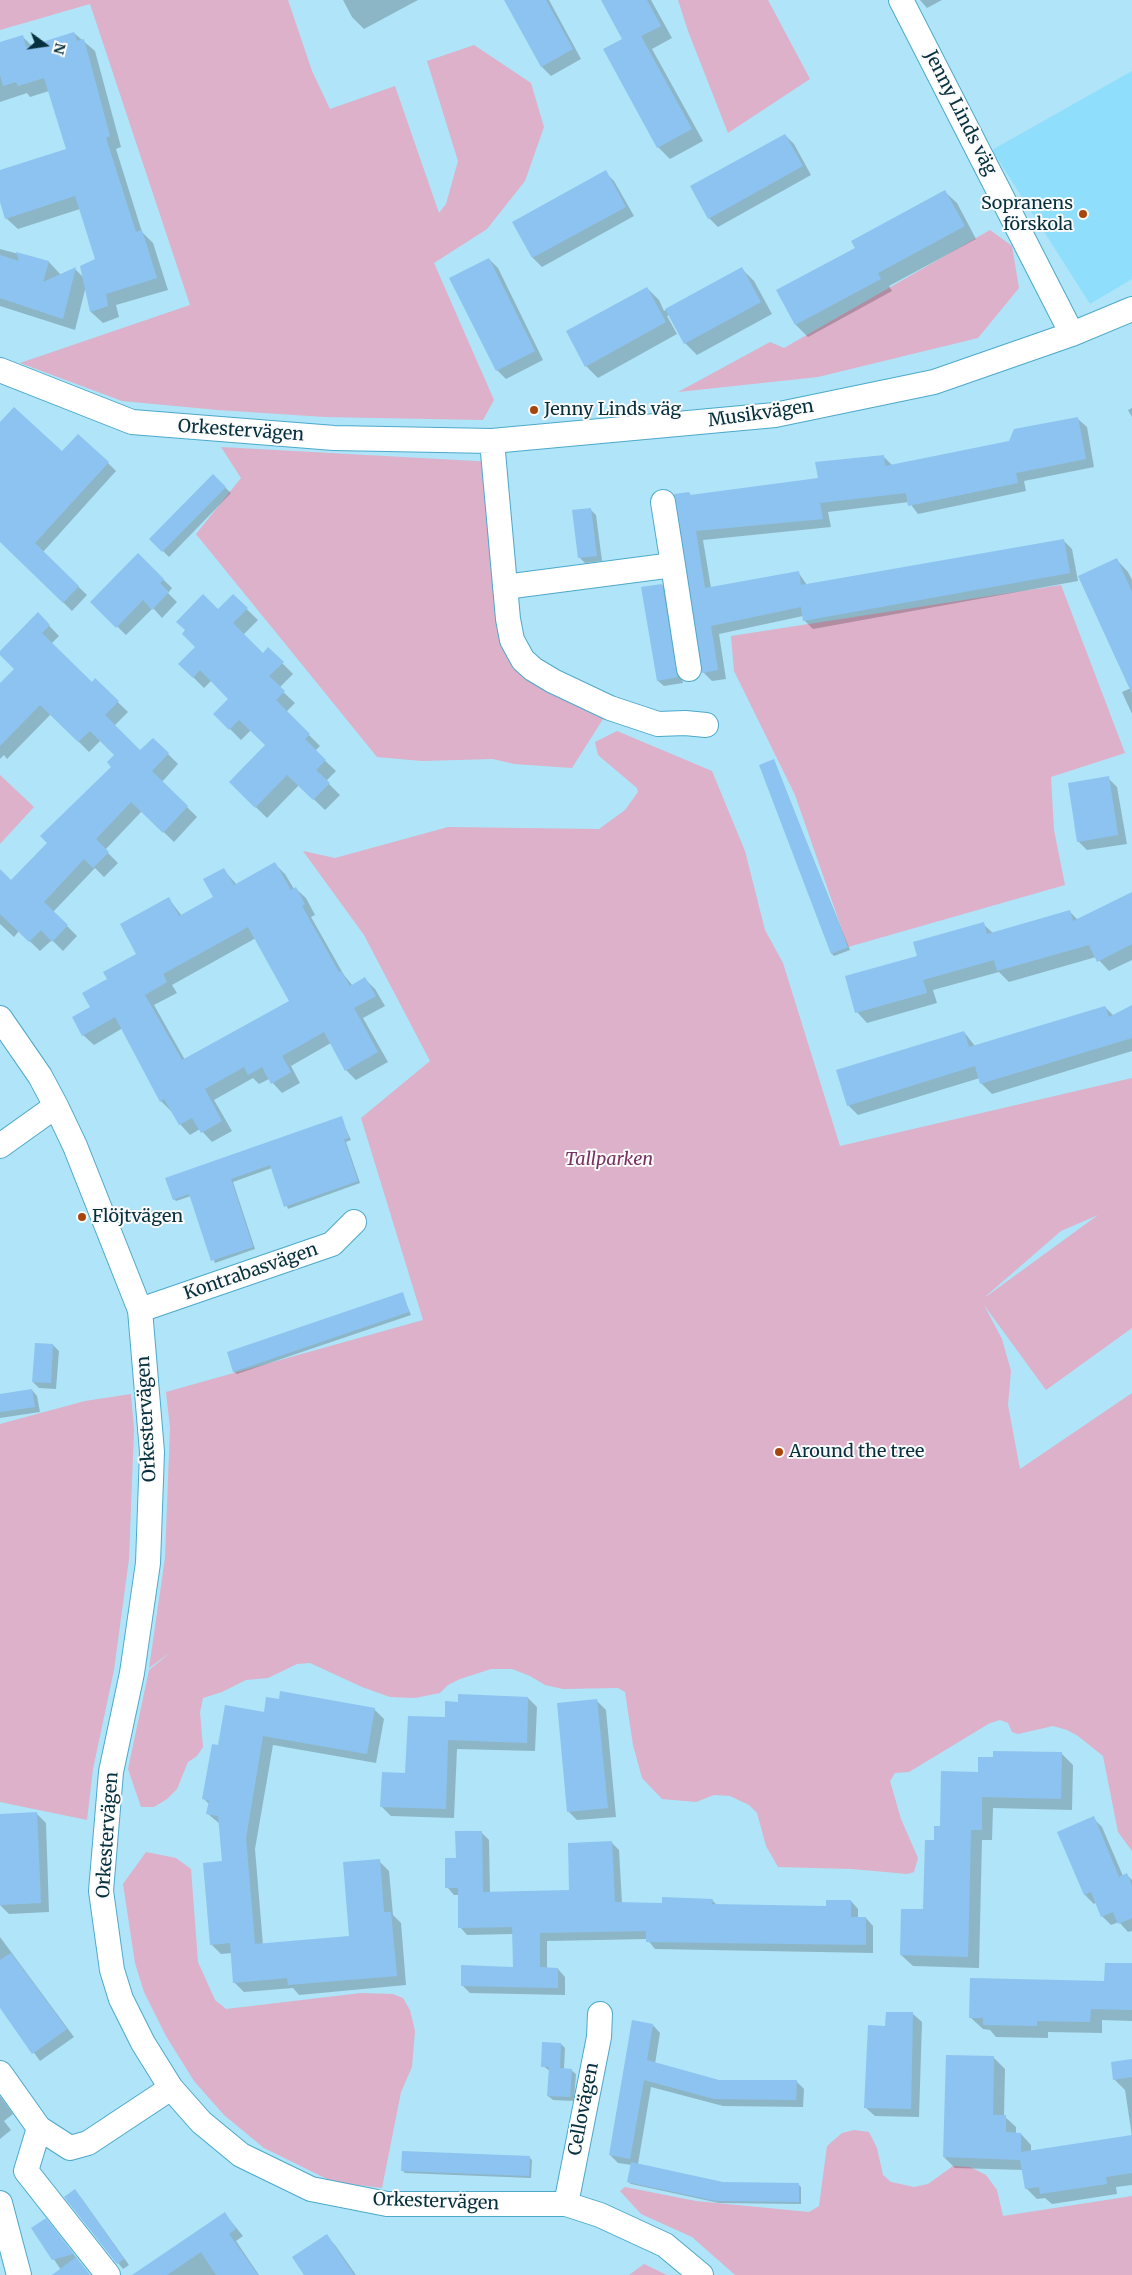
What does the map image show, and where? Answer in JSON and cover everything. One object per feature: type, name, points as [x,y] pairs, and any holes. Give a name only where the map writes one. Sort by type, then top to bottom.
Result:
[{"type":"street","name":"Jenny Linds väg","points":[[901,0],[1072,334]]},
{"type":"street","name":"Musikvägen","points":[[492,441],[775,415],[934,382],[1072,334],[1132,309]]},
{"type":"street","name":"Orkestervägen","points":[[0,370],[132,422],[334,438],[492,441]]},
{"type":"street","points":[[492,441],[505,587],[512,640],[524,660],[532,669],[553,681],[618,711],[658,724],[685,723],[706,725]]},
{"type":"street","points":[[663,502],[688,668]]},
{"type":"street","points":[[505,587],[674,565]]},
{"type":"street","name":"Orkestervägen","points":[[0,1018],[40,1076],[56,1106],[75,1146],[140,1310],[152,1452],[148,1562],[132,1673],[111,1772],[101,1891],[112,1970],[121,1999],[143,2043],[171,2088],[201,2122],[241,2155],[310,2189],[387,2204],[566,2204],[600,2215],[665,2245],[701,2275]]},
{"type":"street","points":[[0,1146],[56,1106]]},
{"type":"street","name":"Kontrabasvägen","points":[[140,1310],[332,1244],[354,1222]]},
{"type":"street","name":"Cellovägen","points":[[566,2204],[599,2037],[600,2014]]},
{"type":"street","points":[[0,2073],[39,2128],[70,2148],[88,2143],[171,2088]]},
{"type":"street","points":[[39,2128],[26,2172],[108,2275]]},
{"type":"street","points":[[0,2203],[19,2275]]},
{"type":"shaded area","name":"Sopranens förskola","points":[[1132,71],[1132,279],[1090,304],[992,150]]},
{"type":"green space","points":[[0,0],[288,0],[312,71],[330,109],[395,86],[439,213],[446,204],[458,161],[427,61],[474,45],[531,83],[544,127],[525,181],[487,229],[434,263],[494,400],[483,420],[325,417],[122,401],[20,363],[190,305],[90,4],[0,30]]},
{"type":"green space","points":[[678,0],[768,0],[810,79],[728,133],[688,31]]},
{"type":"green space","points":[[990,230],[1012,246],[1019,288],[978,338],[818,377],[678,392],[770,342],[784,348]]},
{"type":"green space","points":[[221,447],[494,462],[512,640],[610,708],[572,768],[514,764],[493,759],[422,761],[377,757],[196,534],[241,478]]},
{"type":"green space","points":[[1061,585],[1125,753],[1051,777],[1054,830],[1065,885],[848,947],[795,795],[734,671],[731,636]]},
{"type":"green space","name":"Tallparken","points":[[617,731],[712,771],[745,851],[765,930],[783,963],[840,1146],[1132,1078],[1132,1328],[1046,1390],[984,1305],[1002,1339],[1011,1371],[1008,1405],[1020,1469],[1132,1393],[1132,1851],[1118,1832],[1103,1756],[1078,1736],[1067,1730],[1053,1726],[1018,1734],[1012,1732],[1008,1723],[1000,1720],[990,1723],[909,1772],[895,1773],[890,1781],[901,1819],[918,1858],[914,1872],[907,1874],[852,1869],[778,1867],[766,1846],[757,1813],[749,1805],[730,1796],[714,1795],[696,1802],[662,1799],[642,1778],[633,1745],[625,1692],[618,1688],[563,1689],[545,1685],[530,1676],[512,1669],[491,1669],[460,1679],[448,1685],[440,1693],[415,1698],[390,1697],[362,1687],[310,1663],[297,1664],[268,1678],[246,1680],[222,1692],[203,1698],[200,1712],[203,1747],[197,1756],[188,1762],[177,1789],[167,1799],[154,1807],[141,1807],[128,1769],[149,1670],[171,1652],[149,1668],[165,1558],[170,1428],[166,1392],[423,1320],[361,1118],[430,1061],[364,935],[303,851],[335,858],[448,827],[599,829],[625,810],[638,792],[637,788],[598,755],[595,742]],"holes":[[[1098,1215],[987,1296],[1061,1231]]]},
{"type":"green space","points":[[0,775],[34,807],[0,844]]},
{"type":"green space","points":[[131,1394],[134,1430],[129,1559],[114,1670],[93,1769],[87,1820],[0,1802],[0,1424],[85,1401]]},
{"type":"green space","points":[[146,1852],[176,1858],[191,1869],[198,1962],[215,2000],[226,2009],[361,1993],[393,1994],[403,1998],[410,2010],[415,2031],[412,2067],[401,2092],[382,2188],[333,2182],[264,2148],[224,2115],[194,2081],[166,2036],[144,1992],[135,1963],[123,1884]]},
{"type":"green space","points":[[854,2130],[869,2132],[877,2148],[883,2175],[891,2182],[914,2187],[928,2184],[953,2166],[970,2167],[986,2175],[997,2190],[1003,2216],[1132,2196],[1132,2275],[735,2275],[692,2237],[641,2214],[620,2191],[625,2187],[696,2201],[809,2212],[819,2206],[827,2146],[842,2133]]},
{"type":"green space","points":[[644,2264],[667,2275],[629,2275]]},
{"type":"building","points":[[504,0],[546,0],[573,49],[541,67]]},
{"type":"building","points":[[601,0],[647,0],[661,26],[641,36],[692,129],[657,148],[603,49],[622,39]]},
{"type":"building","points":[[74,32],[77,41],[84,39],[110,136],[106,138],[136,232],[142,230],[157,278],[106,294],[108,306],[90,312],[80,266],[95,259],[75,196],[5,219],[0,202],[0,170],[66,149],[44,78],[18,86],[16,82],[3,86],[0,75],[0,42],[23,35],[26,47]]},
{"type":"building","points":[[785,134],[803,166],[708,219],[690,186]]},
{"type":"building","points":[[606,170],[626,207],[532,258],[512,222]]},
{"type":"building","points":[[945,190],[965,226],[878,273],[881,279],[795,325],[776,290],[855,248],[851,241]]},
{"type":"building","points":[[16,252],[49,261],[43,282],[76,267],[63,319],[0,298],[0,255],[19,261]]},
{"type":"building","points":[[489,258],[535,351],[496,371],[449,278]]},
{"type":"building","points":[[742,267],[761,302],[684,344],[665,309]]},
{"type":"building","points":[[647,287],[666,322],[585,367],[566,331]]},
{"type":"building","points":[[14,407],[62,451],[78,434],[109,462],[35,543],[79,586],[63,603],[0,542],[0,422]]},
{"type":"building","points":[[1078,417],[1086,459],[1016,473],[1018,483],[908,506],[906,493],[820,503],[823,519],[696,531],[705,588],[799,571],[801,585],[1064,539],[1070,573],[803,621],[801,607],[711,626],[718,670],[702,673],[674,494],[689,492],[690,495],[818,478],[815,462],[884,455],[885,466],[1009,441],[1014,429]]},
{"type":"building","points":[[213,474],[226,487],[162,552],[149,539]]},
{"type":"building","points":[[591,508],[597,556],[578,558],[572,510]]},
{"type":"building","points":[[138,553],[164,579],[160,583],[169,592],[152,610],[143,600],[116,628],[90,602]]},
{"type":"building","points":[[1117,558],[1132,592],[1132,694],[1078,576]]},
{"type":"building","points":[[662,584],[678,677],[657,681],[641,587]]},
{"type":"building","points":[[203,594],[218,609],[233,594],[248,608],[233,623],[263,653],[268,647],[284,662],[269,676],[285,691],[276,700],[310,734],[305,739],[326,760],[316,770],[330,783],[313,800],[287,775],[255,808],[229,782],[265,745],[239,720],[229,730],[213,714],[228,699],[200,670],[193,678],[178,664],[195,647],[182,634],[185,630],[176,622]]},
{"type":"building","points":[[38,612],[50,625],[42,633],[92,682],[95,678],[119,701],[105,715],[140,750],[153,738],[169,753],[152,771],[188,806],[163,833],[131,802],[96,839],[109,852],[93,868],[84,859],[44,902],[68,925],[52,942],[41,930],[29,942],[0,914],[0,869],[11,880],[47,843],[40,836],[111,767],[107,762],[114,755],[90,731],[78,742],[40,705],[0,746],[0,683],[14,669],[0,655],[0,651]]},
{"type":"building","points":[[774,759],[848,947],[831,954],[759,765]]},
{"type":"building","points":[[1109,776],[1118,835],[1077,842],[1068,783]]},
{"type":"building","points":[[275,862],[291,890],[296,887],[305,904],[302,906],[339,972],[341,971],[350,986],[365,977],[376,996],[354,1008],[378,1052],[345,1071],[324,1032],[282,1056],[291,1072],[271,1084],[262,1067],[248,1075],[244,1067],[205,1089],[222,1121],[201,1133],[192,1118],[179,1125],[164,1099],[160,1102],[115,1017],[82,1036],[72,1017],[90,1007],[82,993],[107,979],[103,972],[136,954],[120,924],[169,897],[179,916],[213,897],[203,879],[224,868],[234,885]],"holes":[[[248,927],[289,1001],[182,1060],[145,995],[167,982],[163,974]]]},
{"type":"building","points":[[1132,892],[1132,944],[1097,962],[1089,945],[997,971],[994,960],[923,980],[927,993],[855,1013],[845,976],[917,956],[913,942],[984,922],[987,934],[1070,910],[1073,921]]},
{"type":"building","points":[[1132,1005],[1132,1038],[980,1084],[975,1066],[847,1106],[836,1070],[964,1031],[969,1047],[1105,1006],[1109,1017]]},
{"type":"building","points":[[342,1116],[349,1138],[344,1139],[358,1181],[284,1207],[270,1165],[231,1179],[253,1247],[211,1261],[189,1194],[173,1200],[165,1178]]},
{"type":"building","points":[[403,1292],[409,1312],[233,1372],[227,1352]]},
{"type":"building","points":[[35,1343],[53,1344],[51,1383],[32,1382]]},
{"type":"building","points":[[32,1389],[35,1407],[0,1412],[0,1394]]},
{"type":"building","points":[[280,1691],[375,1708],[367,1754],[263,1736],[246,1838],[255,1944],[349,1936],[343,1862],[380,1859],[384,1912],[391,1912],[397,1976],[288,1985],[287,1978],[233,1983],[230,1943],[210,1945],[203,1863],[222,1861],[218,1816],[206,1814],[209,1801],[202,1799],[212,1744],[218,1745],[225,1705],[264,1712],[266,1697],[279,1699]]},
{"type":"building","points":[[458,1694],[528,1697],[527,1743],[448,1740],[446,1809],[380,1807],[382,1772],[405,1773],[408,1716],[445,1717],[445,1701],[458,1702]]},
{"type":"building","points":[[597,1699],[608,1808],[567,1812],[557,1703]]},
{"type":"building","points":[[993,1751],[1062,1752],[1061,1799],[982,1797],[982,1830],[971,1830],[968,1957],[900,1955],[901,1909],[923,1909],[925,1840],[934,1840],[934,1826],[940,1826],[941,1771],[978,1772],[978,1757],[993,1757]]},
{"type":"building","points":[[37,1812],[41,1903],[0,1905],[0,1814]]},
{"type":"building","points":[[1094,1816],[1119,1877],[1127,1873],[1132,1886],[1132,1918],[1118,1924],[1113,1912],[1101,1917],[1091,1892],[1084,1895],[1057,1832]]},
{"type":"building","points":[[455,1831],[482,1831],[483,1892],[569,1890],[568,1843],[612,1841],[615,1902],[662,1903],[662,1897],[713,1899],[712,1904],[826,1906],[826,1900],[851,1900],[851,1917],[866,1917],[866,1945],[646,1942],[646,1931],[540,1933],[540,1967],[558,1968],[558,1988],[461,1986],[461,1965],[513,1967],[512,1927],[458,1928],[458,1888],[445,1888],[445,1858],[456,1858]]},
{"type":"building","points":[[11,1953],[67,2029],[32,2054],[0,2008],[0,1960]]},
{"type":"building","points":[[1105,1963],[1132,1963],[1132,2010],[1091,2009],[1090,2022],[1037,2021],[1037,2026],[983,2025],[983,2018],[969,2018],[970,1978],[1104,1981]]},
{"type":"building","points":[[886,2012],[913,2012],[911,2109],[864,2108],[868,2025],[885,2026]]},
{"type":"building","points":[[632,2020],[653,2024],[647,2060],[719,2080],[797,2080],[796,2100],[714,2099],[644,2080],[630,2159],[609,2155]]},
{"type":"building","points":[[542,2042],[561,2043],[560,2068],[572,2069],[570,2097],[547,2096],[549,2067],[541,2067]]},
{"type":"building","points":[[946,2055],[994,2056],[993,2115],[1006,2115],[1006,2132],[1021,2133],[1021,2152],[1132,2135],[1132,2173],[1106,2177],[1107,2184],[1040,2194],[1039,2187],[1025,2189],[1020,2160],[943,2157]]},
{"type":"building","points":[[1132,2059],[1132,2077],[1113,2080],[1111,2062]]},
{"type":"building","points":[[402,2151],[530,2156],[529,2176],[401,2171]]},
{"type":"building","points":[[631,2162],[723,2182],[799,2183],[799,2202],[716,2201],[627,2182]]},
{"type":"building","points":[[75,2189],[124,2259],[117,2264],[64,2197]]},
{"type":"building","points":[[225,2212],[236,2229],[229,2234],[258,2275],[216,2275],[201,2252],[167,2275],[132,2275]]},
{"type":"building","points":[[46,2218],[74,2254],[52,2260],[31,2228]]},
{"type":"building","points":[[327,2234],[354,2275],[304,2275],[292,2257]]},
{"type":"building","points":[[76,2257],[90,2275],[52,2275]]},
{"type":"place","name":"Sopranens förskola","points":[[1083,214]]},
{"type":"place","name":"Jenny Linds väg","points":[[534,410]]},
{"type":"place","name":"Flöjtvägen","points":[[82,1217]]},
{"type":"place","name":"Around the tree","points":[[779,1452]]}]
